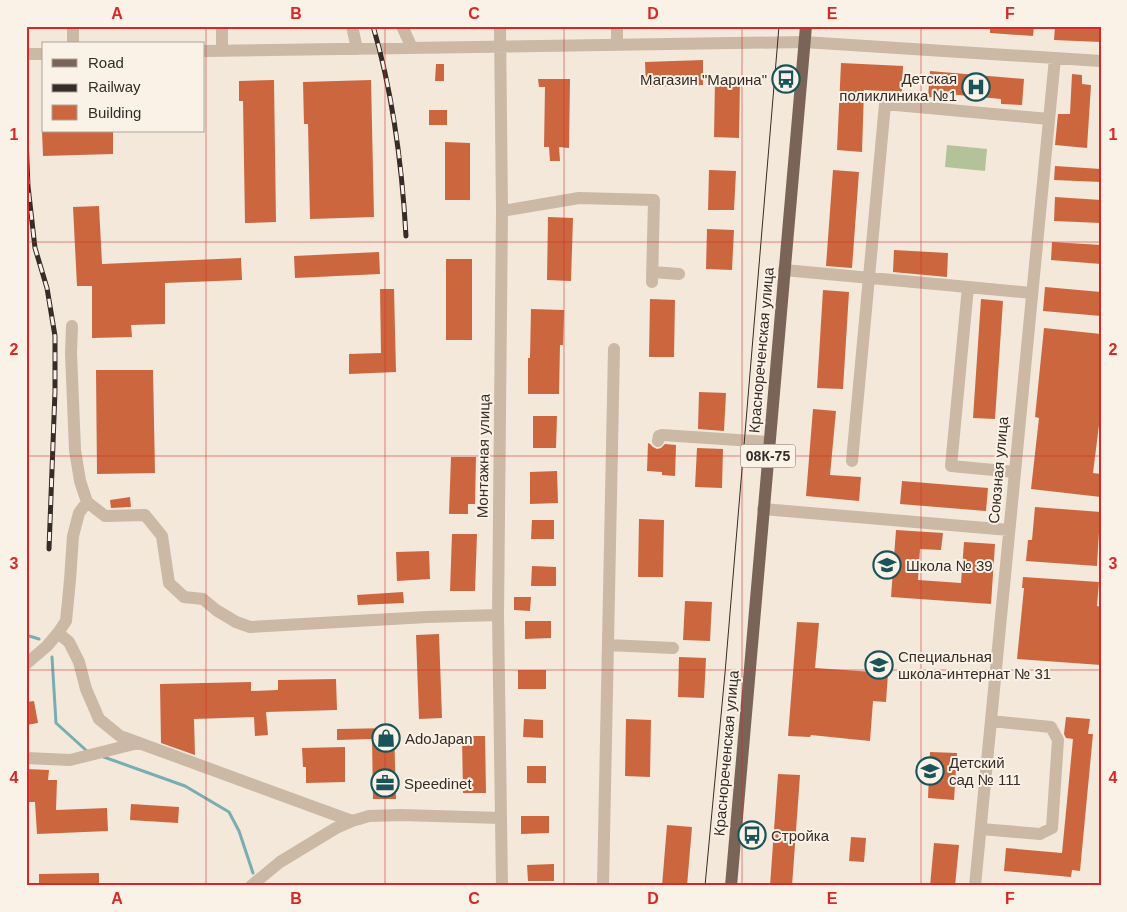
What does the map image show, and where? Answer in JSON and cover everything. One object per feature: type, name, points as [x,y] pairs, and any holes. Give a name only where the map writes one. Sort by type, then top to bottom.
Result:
[{"type":"main road","name":"Краснореченская улица","points":[[730,886],[806,26]]},
{"type":"street","points":[[73,26],[73,42]]},
{"type":"street","points":[[222,26],[222,51]]},
{"type":"street","points":[[352,26],[357,49]]},
{"type":"street","points":[[402,26],[412,48]]},
{"type":"street","name":"Монтажная улица","points":[[500,26],[502,211],[498,615],[502,886]]},
{"type":"street","points":[[617,26],[617,45]]},
{"type":"street","points":[[205,51],[804,42],[1101,61]]},
{"type":"street","points":[[26,54],[42,54]]},
{"type":"street","name":"Союзная улица","points":[[975,886],[1055,58]]},
{"type":"street","points":[[852,461],[886,104],[1049,120]]},
{"type":"street","points":[[502,211],[579,198],[654,200],[652,277],[679,274]]},
{"type":"street","points":[[784,270],[1032,293]]},
{"type":"street","points":[[968,287],[951,466],[1015,472]]},
{"type":"street","points":[[72,326],[71,354],[75,450],[80,480],[87,502],[105,516],[145,515],[162,536],[169,583],[184,597],[203,599],[216,610],[236,622],[250,627],[498,615]]},
{"type":"street","points":[[603,886],[614,349]]},
{"type":"street","points":[[658,441],[659,436],[662,436],[769,442]]},
{"type":"street","points":[[26,664],[47,646],[66,621],[73,536],[79,513],[87,502]]},
{"type":"street","points":[[763,509],[1009,530]]},
{"type":"street","points":[[58,634],[69,642],[79,662],[86,689],[99,719],[120,736],[352,821]]},
{"type":"street","points":[[608,645],[673,648]]},
{"type":"street","points":[[981,829],[1040,834],[1052,828],[1058,740],[1052,727],[991,721]]},
{"type":"street","points":[[26,758],[70,760],[138,743]]},
{"type":"street","points":[[251,886],[280,862],[336,828],[369,816],[501,818]]},
{"type":"green space","points":[[947,145],[987,149],[985,171],[945,167]]},
{"type":"building","points":[[990,26],[1034,26],[1033,36],[990,33]]},
{"type":"building","points":[[1055,26],[1101,26],[1101,42],[1054,40]]},
{"type":"building","points":[[703,60],[703,85],[646,87],[645,62]]},
{"type":"building","points":[[841,63],[903,66],[902,92],[864,90],[862,152],[837,150]]},
{"type":"building","points":[[436,64],[444,64],[444,81],[435,81]]},
{"type":"building","name":"Детская поликлиника №1","points":[[930,71],[1024,79],[1022,105],[1001,104],[1001,99],[948,94],[948,99],[928,97]]},
{"type":"building","points":[[1072,74],[1082,75],[1082,84],[1091,85],[1087,148],[1055,145],[1058,114],[1070,114]]},
{"type":"building","points":[[538,79],[570,79],[569,148],[559,147],[560,161],[550,161],[549,147],[544,147],[545,87],[539,87]]},
{"type":"building","points":[[274,80],[276,222],[245,223],[243,101],[239,101],[239,81]]},
{"type":"building","points":[[371,80],[374,217],[310,219],[308,124],[304,124],[303,82]]},
{"type":"building","points":[[715,80],[740,80],[739,138],[714,137]]},
{"type":"building","points":[[429,110],[447,110],[447,125],[429,125]]},
{"type":"building","points":[[42,132],[113,132],[113,154],[43,156]]},
{"type":"building","points":[[445,142],[470,143],[470,200],[445,200]]},
{"type":"building","points":[[1055,166],[1101,169],[1101,182],[1054,180]]},
{"type":"building","points":[[709,170],[736,171],[734,210],[708,210]]},
{"type":"building","points":[[833,170],[859,172],[852,268],[826,266]]},
{"type":"building","points":[[1055,197],[1101,200],[1101,223],[1054,221]]},
{"type":"building","points":[[99,206],[102,264],[241,258],[242,280],[165,283],[165,324],[131,325],[132,337],[92,338],[92,286],[77,286],[73,207]]},
{"type":"building","points":[[548,217],[573,218],[571,281],[547,280]]},
{"type":"building","points":[[707,229],[734,230],[732,270],[706,269]]},
{"type":"building","points":[[1052,242],[1101,245],[1101,264],[1051,260]]},
{"type":"building","points":[[894,250],[948,253],[947,277],[893,272]]},
{"type":"building","points":[[379,252],[380,274],[295,278],[294,256]]},
{"type":"building","points":[[446,259],[472,259],[472,340],[446,340]]},
{"type":"building","points":[[1045,287],[1101,292],[1101,316],[1043,311]]},
{"type":"building","points":[[380,289],[394,289],[396,372],[349,374],[349,354],[381,353]]},
{"type":"building","points":[[823,290],[849,292],[843,389],[817,388]]},
{"type":"building","points":[[650,299],[675,300],[674,357],[649,357]]},
{"type":"building","points":[[981,299],[1003,301],[995,419],[973,418]]},
{"type":"building","points":[[531,309],[564,310],[563,345],[560,345],[559,394],[528,394]]},
{"type":"building","points":[[1044,328],[1101,334],[1101,425],[1099,425],[1093,473],[1101,474],[1101,497],[1031,489],[1039,418],[1035,417]]},
{"type":"building","points":[[96,370],[153,370],[155,473],[97,474]]},
{"type":"building","points":[[699,392],[726,393],[724,431],[698,429]]},
{"type":"building","points":[[813,409],[836,411],[830,475],[861,477],[859,501],[806,496]]},
{"type":"building","points":[[533,416],[557,416],[556,448],[533,448]]},
{"type":"building","points":[[648,443],[657,449],[665,444],[676,445],[675,476],[662,475],[662,472],[647,471]]},
{"type":"building","points":[[697,448],[723,449],[722,488],[695,487]]},
{"type":"building","points":[[451,457],[476,457],[475,504],[468,504],[468,514],[449,514]]},
{"type":"building","points":[[557,471],[558,503],[530,504],[530,472]]},
{"type":"building","points":[[902,481],[988,488],[986,511],[900,504]]},
{"type":"building","points":[[130,497],[131,507],[111,508],[110,500]]},
{"type":"building","points":[[1035,507],[1101,512],[1097,566],[1026,561],[1028,540],[1032,540]]},
{"type":"building","points":[[639,519],[664,520],[663,577],[638,577]]},
{"type":"building","points":[[532,520],[554,520],[554,539],[531,539]]},
{"type":"building","points":[[896,530],[943,533],[941,550],[920,549],[918,580],[961,583],[964,542],[995,544],[991,604],[891,597]]},
{"type":"building","points":[[452,534],[477,534],[475,591],[450,591]]},
{"type":"building","points":[[429,551],[430,579],[397,581],[396,552]]},
{"type":"building","points":[[532,566],[556,567],[556,586],[531,586]]},
{"type":"building","points":[[1023,577],[1099,582],[1097,606],[1101,607],[1099,643],[1101,643],[1101,665],[1017,659],[1024,588],[1022,588]]},
{"type":"building","points":[[403,592],[404,603],[358,605],[357,595]]},
{"type":"building","points":[[514,597],[531,597],[530,611],[514,610]]},
{"type":"building","points":[[685,601],[712,602],[710,641],[683,640]]},
{"type":"building","points":[[525,621],[551,621],[551,638],[525,639]]},
{"type":"building","points":[[797,622],[819,623],[815,668],[888,673],[886,702],[873,701],[870,741],[811,735],[810,737],[788,736]]},
{"type":"building","points":[[439,634],[442,718],[419,719],[416,635]]},
{"type":"building","points":[[679,657],[706,658],[704,698],[678,697]]},
{"type":"building","points":[[518,670],[546,670],[546,689],[518,689]]},
{"type":"building","points":[[336,679],[337,710],[266,712],[268,735],[255,736],[254,717],[194,719],[195,755],[161,743],[160,684],[251,682],[251,691],[278,690],[278,680]]},
{"type":"building","points":[[34,701],[38,723],[26,725],[26,702]]},
{"type":"building","points":[[1066,717],[1090,719],[1088,734],[1093,734],[1080,871],[1072,870],[1071,877],[1004,871],[1006,848],[1062,853],[1073,739],[1066,738],[1064,734]]},
{"type":"building","points":[[524,719],[543,720],[543,738],[523,737]]},
{"type":"building","points":[[626,719],[651,720],[650,777],[625,776]]},
{"type":"building","points":[[394,728],[396,799],[373,799],[372,739],[337,740],[337,729]]},
{"type":"building","points":[[462,736],[485,736],[486,793],[463,793]]},
{"type":"building","points":[[345,747],[345,782],[306,783],[306,767],[303,767],[302,748]]},
{"type":"building","points":[[930,752],[957,753],[954,800],[928,798]]},
{"type":"building","points":[[527,766],[546,766],[546,783],[527,783]]},
{"type":"building","points":[[26,769],[49,770],[48,780],[57,780],[56,810],[107,808],[108,831],[37,834],[35,802],[26,802]]},
{"type":"building","points":[[778,774],[800,775],[792,886],[770,886]]},
{"type":"building","points":[[131,804],[179,807],[178,823],[130,820]]},
{"type":"building","points":[[521,816],[549,816],[549,833],[521,834]]},
{"type":"building","points":[[667,825],[692,827],[687,886],[662,886]]},
{"type":"building","points":[[851,837],[866,838],[864,862],[849,861]]},
{"type":"building","points":[[934,843],[959,845],[955,886],[930,886]]},
{"type":"building","points":[[554,864],[554,881],[528,881],[527,865]]},
{"type":"building","points":[[99,873],[99,886],[39,886],[39,874]]},
{"type":"waterway","points":[[26,635],[39,639]]},
{"type":"waterway","points":[[52,657],[56,723],[88,752]]},
{"type":"waterway","points":[[101,756],[185,786],[229,812],[239,831],[253,873]]},
{"type":"tram line","points":[[705,886],[725,673],[779,26]]},
{"type":"railway","points":[[373,26],[396,130],[406,236]]},
{"type":"railway","points":[[26,139],[28,186],[35,248],[47,288],[55,336],[55,391],[49,549]]},
{"type":"place","name":"Магазин \"Марина\"","points":[[786,79]]},
{"type":"place","name":"Детская поликлиника №1","points":[[976,87]]},
{"type":"place","name":"Школа № 39","points":[[887,565]]},
{"type":"place","name":"Специальная школа-интернат № 31","points":[[879,665]]},
{"type":"place","name":"AdoJapan","points":[[386,738]]},
{"type":"place","name":"Детский сад № 111","points":[[930,771]]},
{"type":"place","name":"Speedinet","points":[[385,783]]},
{"type":"place","name":"Стройка","points":[[752,835]]}]
